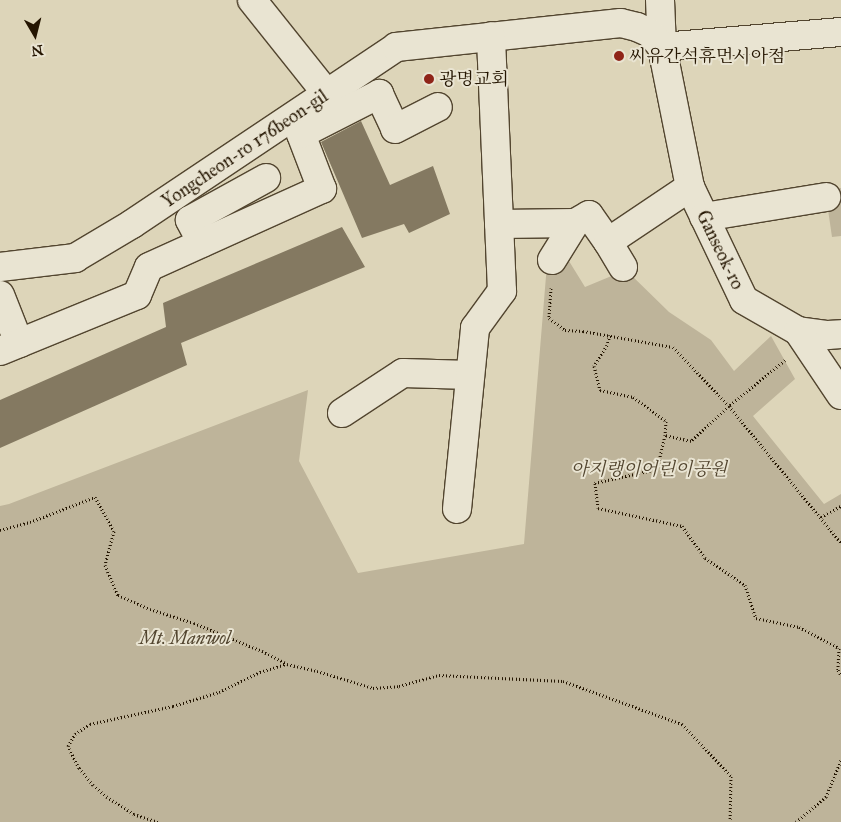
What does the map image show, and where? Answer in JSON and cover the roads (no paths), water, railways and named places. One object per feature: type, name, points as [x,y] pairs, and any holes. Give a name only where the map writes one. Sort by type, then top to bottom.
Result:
[{"type":"street","points":[[252,0],[326,94]]},
{"type":"street","name":"Ganseok-ro","points":[[660,0],[662,47],[690,187],[744,300],[803,339],[841,334]]},
{"type":"street","name":"Yongcheon-ro 176beon-gil","points":[[0,267],[75,258],[132,224],[396,47],[621,23],[650,33],[662,47]]},
{"type":"street","points":[[662,47],[841,32]]},
{"type":"street","points":[[457,509],[475,328],[502,290],[491,36]]},
{"type":"street","points":[[0,295],[10,347],[137,295],[150,267],[322,189],[301,134],[379,94],[395,130],[438,108]]},
{"type":"street","points":[[202,243],[190,220],[266,178]]},
{"type":"street","name":"Ganseok-ro","points":[[608,242],[690,187]]},
{"type":"street","points":[[704,217],[826,197]]},
{"type":"street","points":[[552,260],[575,223],[589,215],[623,267]]},
{"type":"street","points":[[499,224],[575,223]]},
{"type":"street","points":[[803,339],[841,395]]},
{"type":"street","points":[[342,413],[403,373],[470,375]]},
{"type":"place","name":"씨유간석휴먼시아점","points":[[619,56]]},
{"type":"place","name":"광명교회","points":[[429,79]]},
{"type":"park label","name":"아지랭이어린이공원","points":[[649,469]]},
{"type":"park label","name":"Mt. Manwol","points":[[185,638]]}]
